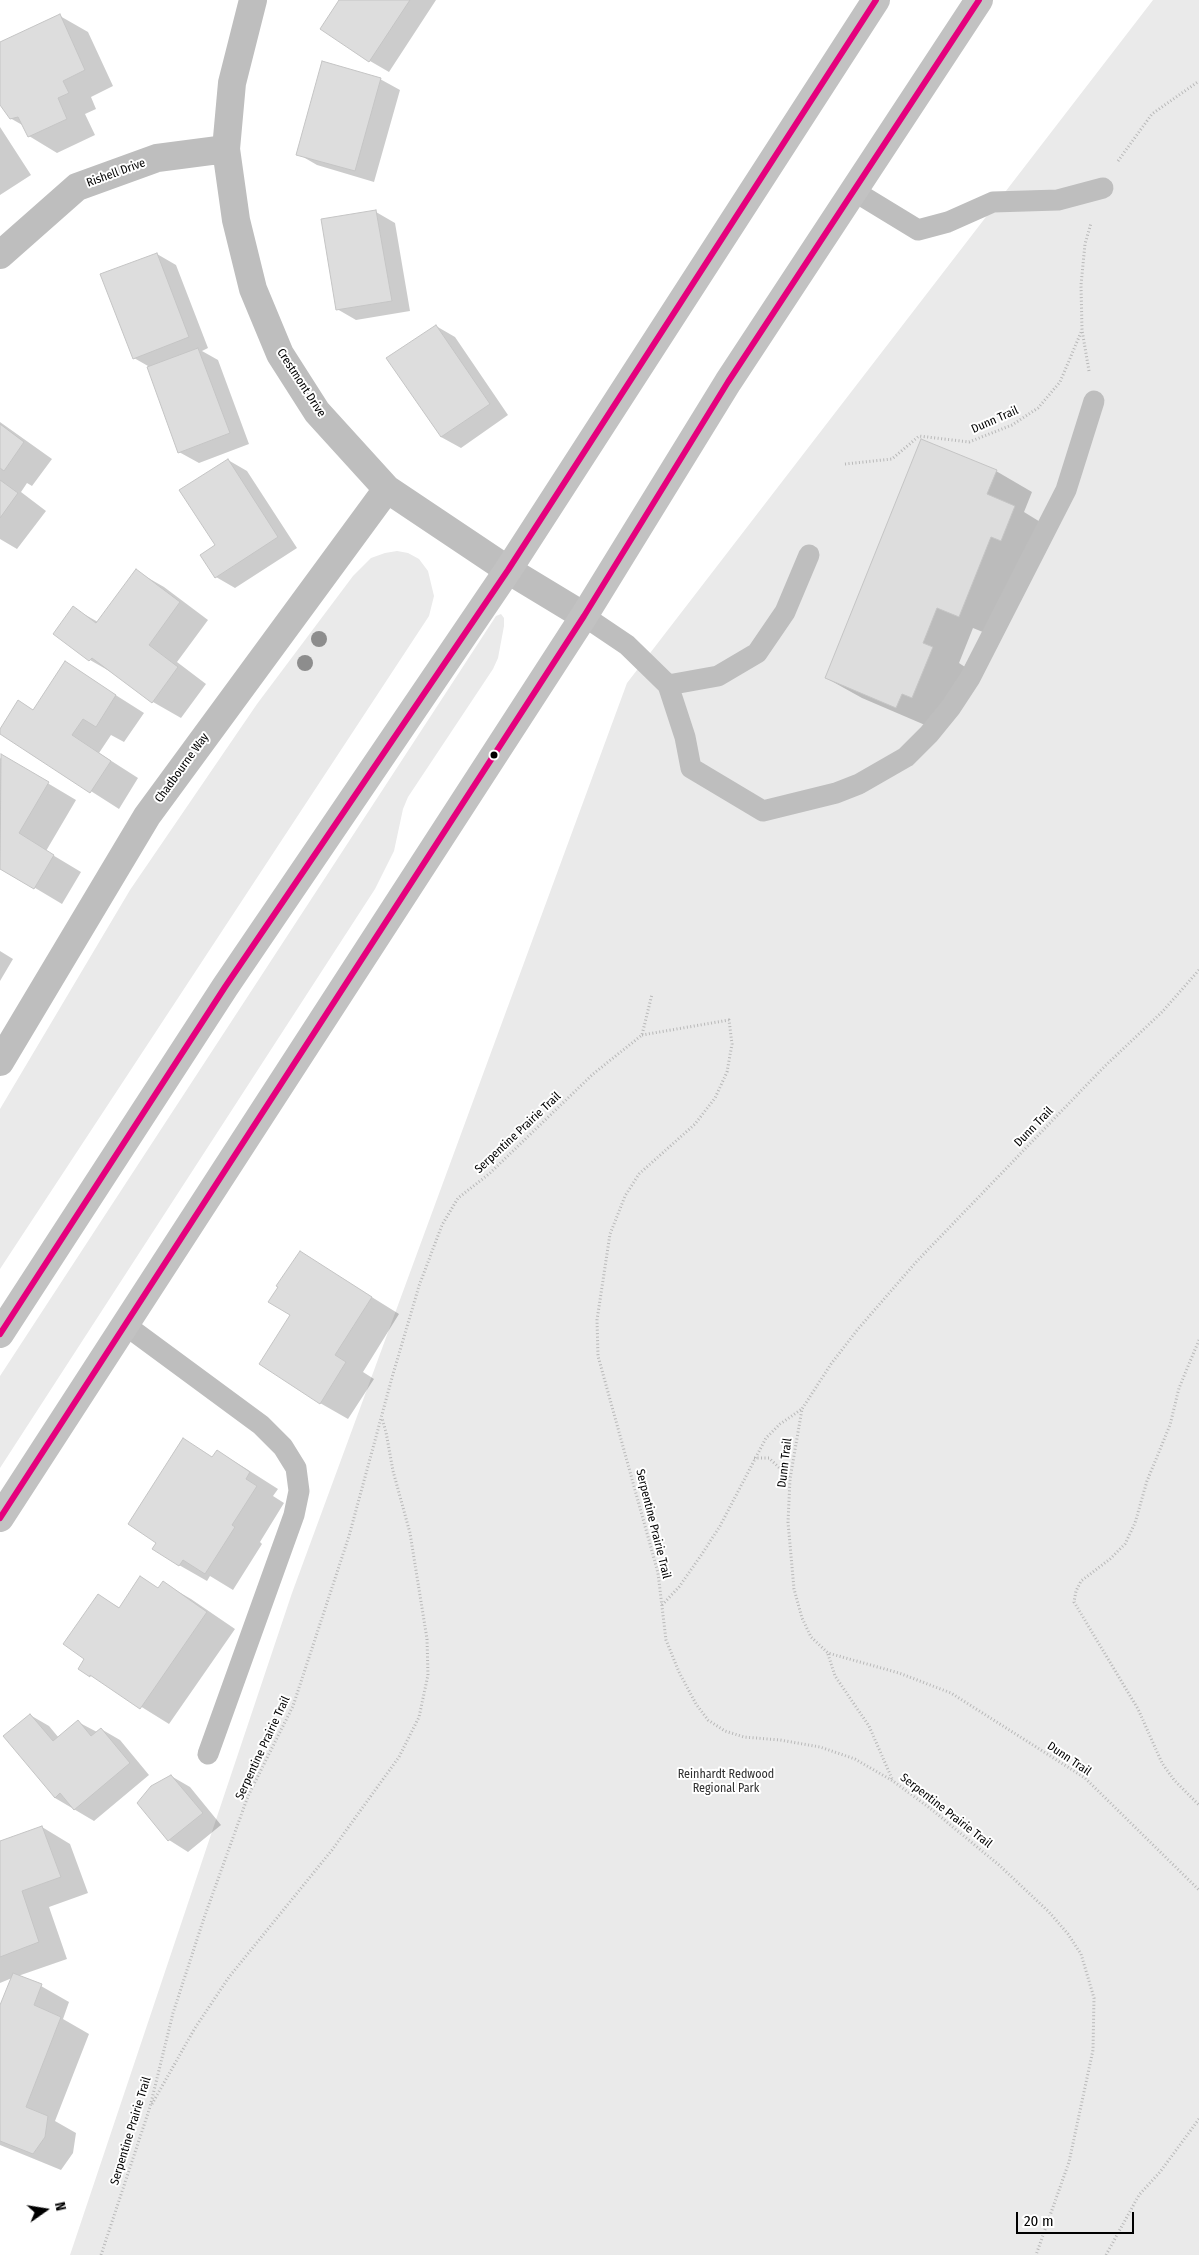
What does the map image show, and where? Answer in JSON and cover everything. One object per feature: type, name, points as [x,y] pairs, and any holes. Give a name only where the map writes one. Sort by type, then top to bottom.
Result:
[{"type":"main road","points":[[0,1334],[225,987],[508,570],[876,0]]},
{"type":"main road","points":[[0,1518],[584,616],[728,382],[979,0]]},
{"type":"street","name":"Crestmont Drive","points":[[253,0],[232,83],[226,149],[236,220],[253,289],[280,354],[317,412],[387,489],[508,570],[584,616]]},
{"type":"street","name":"Rishell Drive","points":[[0,255],[77,187],[157,158],[226,149]]},
{"type":"street","name":"Chadbourne Way","points":[[0,1062],[147,816],[387,489]]},
{"type":"lane","points":[[854,191],[918,230],[948,222],[993,202],[1058,200],[1103,188]]},
{"type":"lane","points":[[584,616],[626,645],[668,685],[685,737],[690,768],[763,811],[836,793],[859,784],[906,757],[929,734],[951,707],[970,678],[1066,490],[1094,401]]},
{"type":"lane","points":[[668,685],[718,676],[757,653],[785,612],[809,555]]},
{"type":"lane","points":[[124,1324],[261,1425],[283,1447],[296,1468],[299,1491],[294,1515],[208,1754]]},
{"type":"path","name":"Dunn Trail","points":[[1094,401],[1082,330],[1082,285],[1086,244],[1103,188],[1109,173],[1152,114],[1199,81]]},
{"type":"path","name":"Dunn Trail","points":[[844,464],[892,459],[919,436],[969,442],[1012,425],[1038,408],[1060,382],[1082,330]]},
{"type":"path","name":"Dunn Trail","points":[[1199,970],[1162,1012],[1104,1067],[917,1261],[858,1329],[831,1364],[802,1409],[790,1478],[788,1522],[794,1589],[802,1618],[811,1637],[828,1653],[899,1673],[951,1693],[1085,1778],[1199,1890]]},
{"type":"path","points":[[642,1035],[652,994]]},
{"type":"path","name":"Serpentine Prairie Trail","points":[[100,2255],[150,2107],[173,2013],[204,1918],[248,1796],[294,1706],[350,1536],[419,1286],[442,1225],[458,1198],[488,1174],[593,1074],[642,1035],[729,1020],[732,1044],[726,1072],[715,1098],[695,1124],[639,1174],[625,1196],[610,1234],[603,1270],[597,1320],[598,1356],[658,1573],[666,1640],[679,1672],[696,1704],[708,1720],[725,1732],[744,1737],[780,1740],[820,1747],[855,1760],[893,1781],[931,1808],[999,1865],[1049,1912],[1068,1934],[1081,1954],[1094,1998],[1093,2050],[1069,2162],[1036,2255]]},
{"type":"path","points":[[1199,1340],[1179,1388],[1170,1425],[1147,1481],[1135,1523],[1125,1544],[1110,1559],[1081,1581],[1076,1591],[1074,1602],[1138,1709],[1162,1763],[1174,1780],[1199,1805]]},
{"type":"path","points":[[662,1606],[702,1554],[720,1526],[766,1438],[780,1424],[802,1409]]},
{"type":"path","points":[[150,2107],[228,1977],[332,1850],[398,1757],[419,1717],[428,1674],[427,1639],[410,1533],[393,1471],[382,1418]]},
{"type":"path","points":[[754,1458],[769,1458],[790,1478]]},
{"type":"path","points":[[828,1653],[835,1676],[870,1726],[893,1781]]},
{"type":"path","points":[[1106,2255],[1140,2195],[1160,2172],[1199,2119]]},
{"type":"green space","name":"Reinhardt Redwood Regional Park","points":[[1153,0],[1199,0],[1199,2255],[70,2255],[292,1593],[627,683]]},
{"type":"green space","points":[[397,551],[408,553],[419,559],[428,571],[434,596],[429,616],[0,1269],[0,1109],[130,890],[257,704],[353,576],[371,558]]},
{"type":"green space","points":[[501,614],[504,618],[504,626],[498,658],[493,669],[408,797],[403,809],[394,851],[375,889],[0,1468],[0,1376],[496,616]]},
{"type":"building","points":[[339,0],[410,0],[369,62],[320,29]]},
{"type":"building","points":[[60,14],[85,70],[63,81],[69,93],[58,98],[67,119],[28,137],[18,117],[10,119],[0,105],[0,42]]},
{"type":"building","points":[[322,61],[381,78],[355,171],[296,155]]},
{"type":"building","points":[[376,210],[392,301],[336,310],[321,219]]},
{"type":"building","points":[[157,253],[189,337],[133,359],[100,274]]},
{"type":"building","points":[[436,325],[490,404],[441,437],[386,358]]},
{"type":"building","points":[[198,348],[230,433],[178,453],[147,367]]},
{"type":"building","points":[[0,424],[24,442],[4,471],[0,468]]},
{"type":"building","points":[[921,439],[997,470],[987,494],[1015,506],[1001,541],[991,537],[959,617],[937,608],[923,643],[933,647],[912,698],[902,694],[896,708],[825,678]]},
{"type":"building","points":[[228,459],[278,537],[215,578],[200,555],[215,545],[179,490]]},
{"type":"building","points":[[0,480],[18,493],[0,518]]},
{"type":"building","points":[[136,569],[180,602],[149,645],[178,667],[152,703],[92,658],[89,661],[53,634],[73,606],[96,623]]},
{"type":"building","points":[[65,661],[116,695],[96,727],[83,719],[72,735],[111,761],[90,793],[0,734],[0,729],[18,700],[33,710]]},
{"type":"building","points":[[1,754],[49,782],[19,833],[54,855],[34,889],[0,869]]},
{"type":"building","points":[[300,1251],[372,1297],[335,1355],[346,1362],[320,1404],[259,1364],[290,1315],[268,1302],[278,1287],[276,1286]]},
{"type":"building","points":[[183,1438],[212,1457],[217,1450],[250,1472],[246,1479],[257,1486],[232,1525],[235,1527],[205,1574],[183,1560],[179,1566],[152,1549],[156,1543],[128,1524]]},
{"type":"building","points":[[140,1576],[158,1588],[163,1581],[207,1612],[140,1709],[78,1669],[84,1659],[63,1644],[98,1594],[119,1608]]},
{"type":"building","points":[[30,1714],[53,1741],[78,1720],[91,1736],[101,1728],[130,1763],[74,1810],[60,1793],[55,1798],[3,1736]]},
{"type":"building","points":[[171,1775],[203,1813],[168,1841],[137,1803],[151,1786]]},
{"type":"building","points":[[42,1826],[61,1877],[22,1891],[39,1942],[0,1957],[0,1841]]},
{"type":"building","points":[[13,1973],[42,1984],[34,2005],[61,2017],[26,2107],[48,2116],[45,2137],[33,2154],[0,2141],[0,2005]]},
{"type":"transit line","points":[[0,1334],[225,987],[508,570],[876,0]]},
{"type":"transit line","points":[[0,1518],[584,616],[728,382],[979,0]]}]
